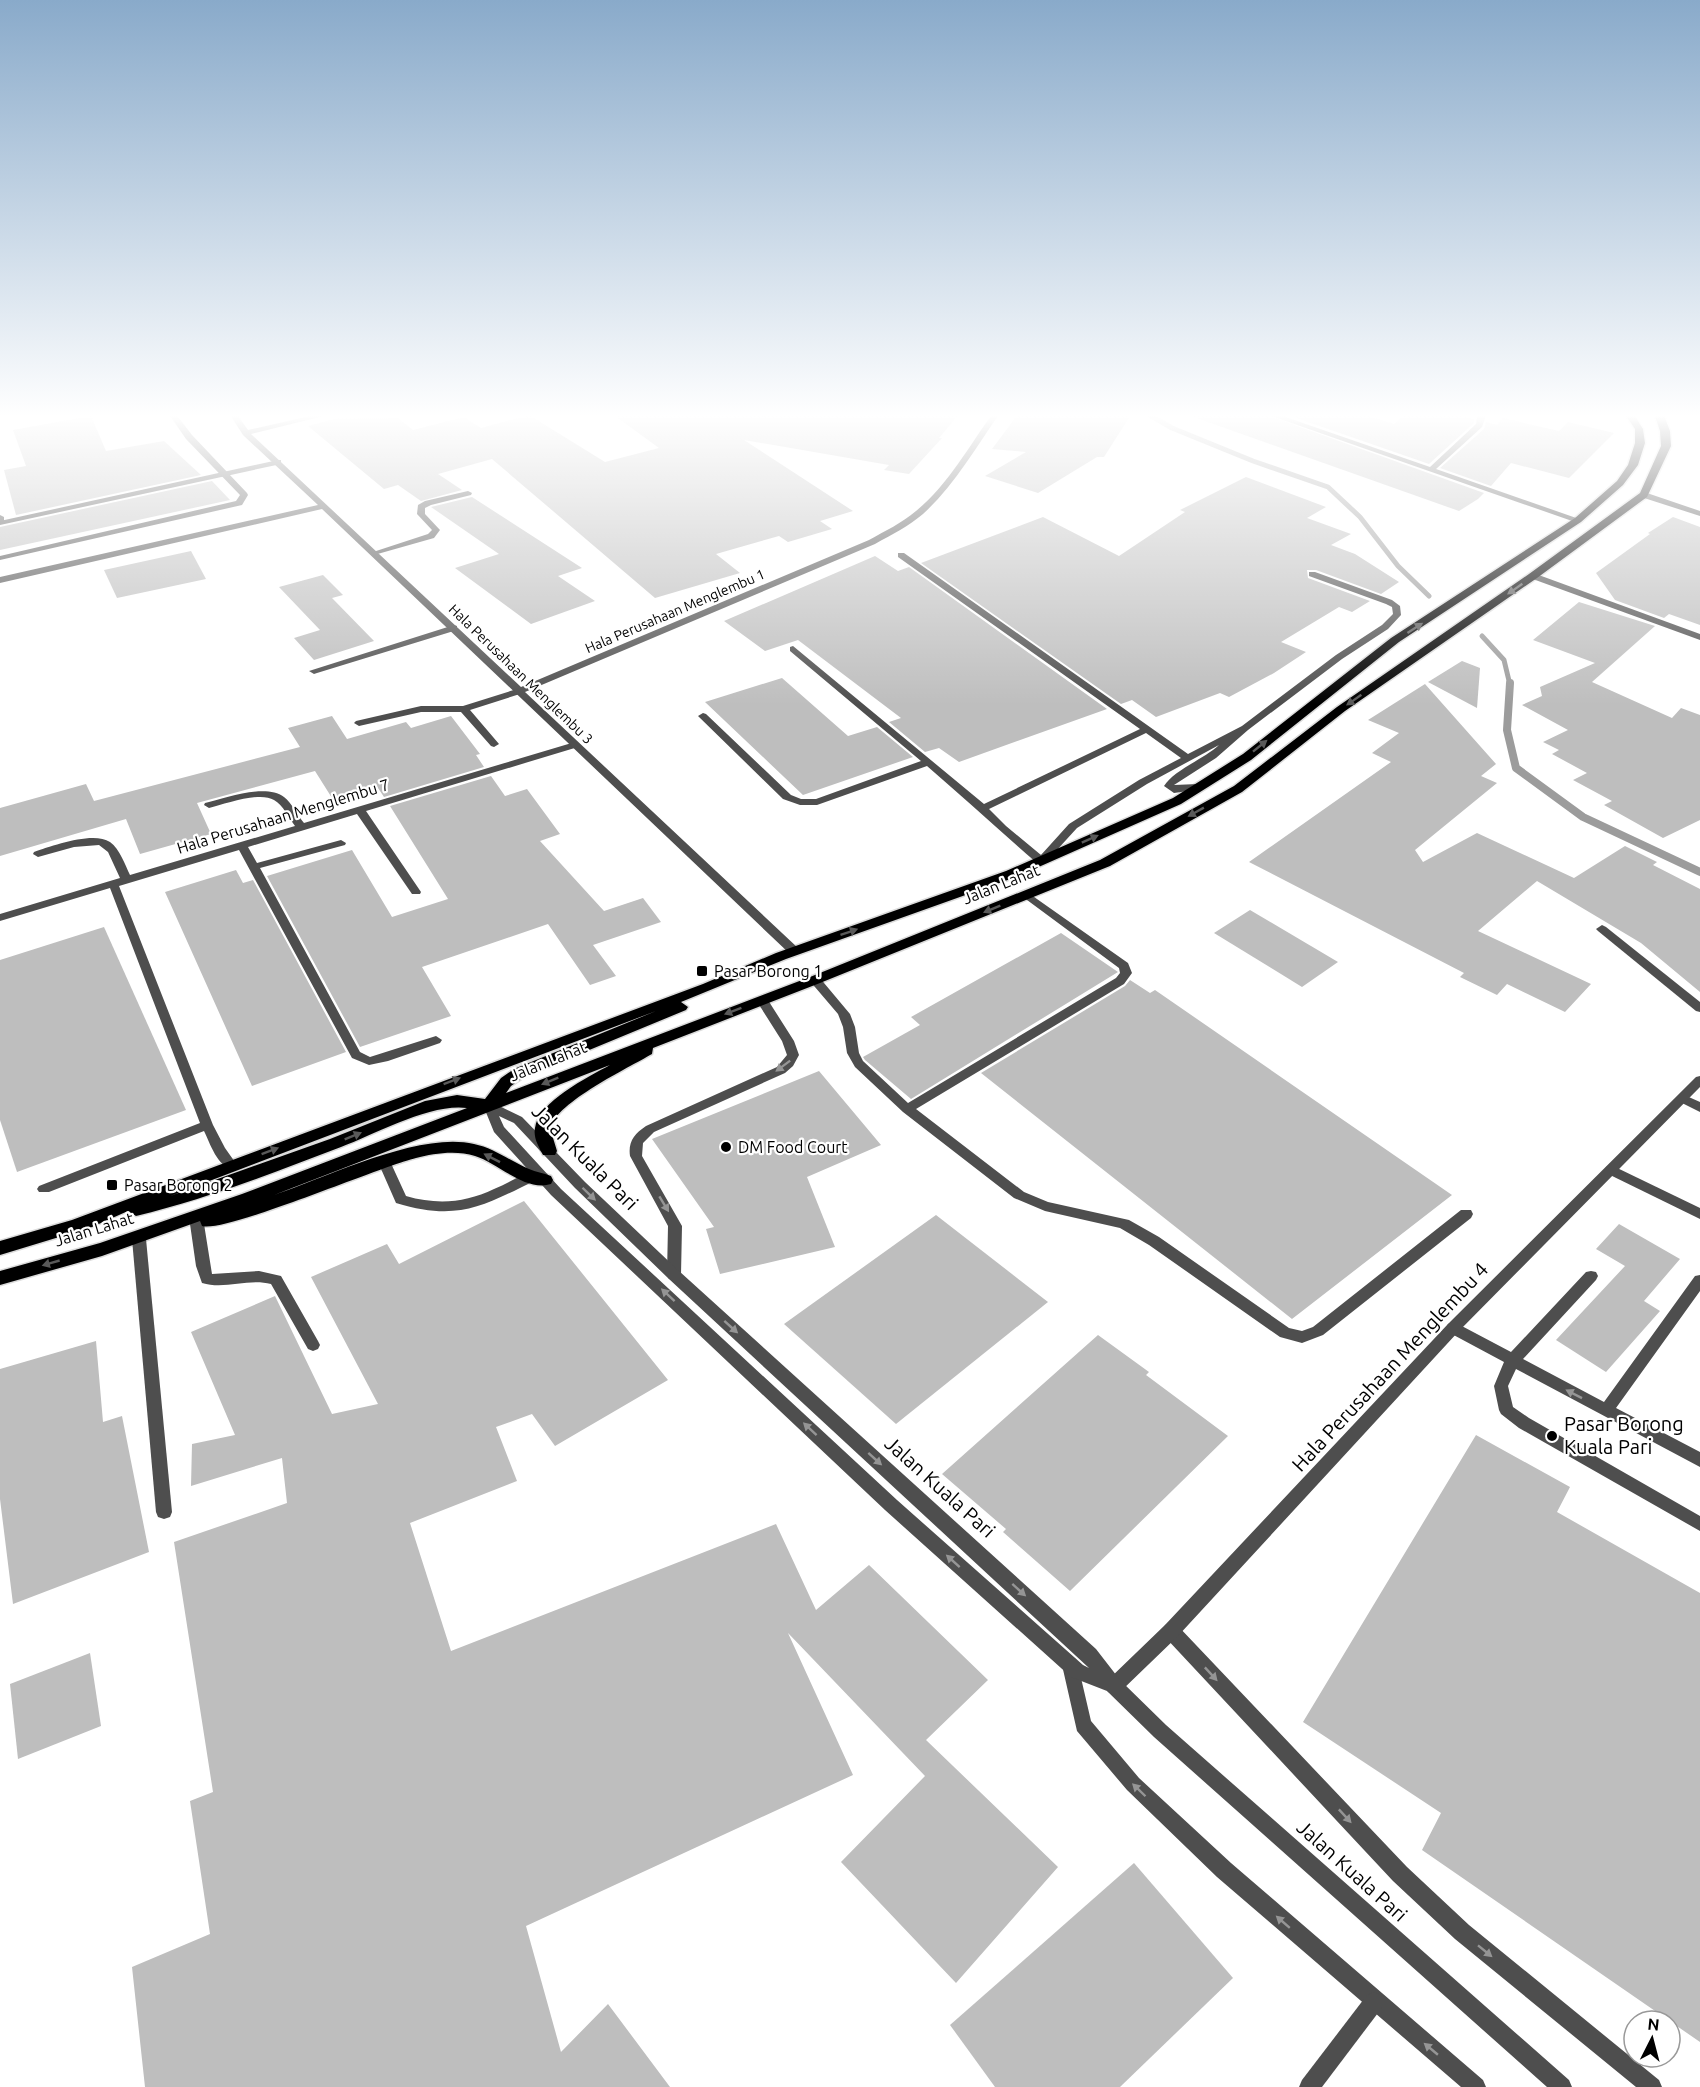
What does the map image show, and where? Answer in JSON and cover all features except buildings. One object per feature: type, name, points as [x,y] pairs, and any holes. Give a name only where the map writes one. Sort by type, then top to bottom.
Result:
[{"type":"main road","points":[[78,1224],[708,987],[794,951],[935,902],[1041,861],[1178,801],[1246,757],[1395,640],[1578,520],[1589,510]]},
{"type":"main road","name":"Jalan Lahat","points":[[0,1278],[102,1249],[248,1198],[814,980],[1105,863],[1238,789],[1341,709],[1533,576],[1623,510]]},
{"type":"main road","points":[[0,1248],[78,1224],[186,1198],[336,1143],[431,1105],[457,1101],[489,1105],[506,1082],[519,1073],[757,977],[784,963],[792,957],[794,951]]},
{"type":"main road","points":[[549,1151],[542,1138],[543,1122],[553,1109],[575,1093],[649,1049],[661,1038]]},
{"type":"main road","points":[[102,1249],[245,1211],[407,1154],[442,1147],[468,1148],[487,1155],[529,1178],[546,1180]]},
{"type":"street","points":[[0,521],[50,510]]},
{"type":"street","points":[[0,558],[211,510]]},
{"type":"street","points":[[0,580],[306,510]]},
{"type":"street","name":"Hala Perusahaan Menglembu 3","points":[[330,510],[794,951]]},
{"type":"street","points":[[374,552],[431,536],[436,530],[421,514],[421,510]]},
{"type":"street","name":"Hala Perusahaan Menglembu 1","points":[[359,723],[421,709],[464,709],[520,691],[872,542],[899,528],[922,510]]},
{"type":"street","points":[[1550,510],[1578,520]]},
{"type":"street","points":[[901,555],[1187,758]]},
{"type":"street","points":[[1198,787],[1174,790],[1169,786],[1172,781],[1213,756],[1245,728],[1339,657],[1384,627],[1397,615],[1396,606],[1389,602],[1312,574]]},
{"type":"street","points":[[1533,576],[1700,637]]},
{"type":"street","points":[[315,671],[454,628]]},
{"type":"street","points":[[793,649],[983,808],[1002,828],[1041,861],[1073,826],[1143,782],[1245,728]]},
{"type":"street","points":[[464,709],[494,744]]},
{"type":"street","points":[[703,716],[787,796],[800,802],[817,802],[928,762]]},
{"type":"street","points":[[983,808],[1147,729]]},
{"type":"street","name":"Hala Perusahaan Menglembu 7","points":[[0,918],[575,745]]},
{"type":"street","points":[[209,805],[268,794],[278,798],[301,827]]},
{"type":"street","points":[[359,809],[416,892]]},
{"type":"street","points":[[38,854],[91,841],[101,842],[108,845],[126,879]]},
{"type":"street","points":[[254,867],[341,843]]},
{"type":"street","points":[[241,844],[356,1055],[369,1061],[436,1040]]},
{"type":"street","points":[[113,883],[207,1125],[220,1152],[231,1166]]},
{"type":"street","points":[[907,1109],[1120,981],[1126,973],[1124,966],[1026,895]]},
{"type":"street","points":[[1602,930],[1700,1008]]},
{"type":"street","points":[[814,980],[844,1013],[850,1031],[852,1056],[907,1109],[1019,1196],[1045,1206],[1124,1224],[1154,1241],[1285,1333],[1302,1337],[1318,1331],[1466,1214]]},
{"type":"street","points":[[674,1275],[675,1226],[636,1156],[634,1146],[639,1136],[650,1129],[781,1070],[789,1063],[793,1055],[788,1041],[762,1000]]},
{"type":"street","name":"Hala Perusahaan Menglembu 4","points":[[1114,1686],[1171,1631],[1453,1328],[1700,1080]]},
{"type":"street","points":[[1682,1098],[1700,1108]]},
{"type":"street","name":"Jalan Kuala Pari","points":[[489,1105],[518,1120],[580,1185],[674,1275],[1090,1655],[1114,1686],[1160,1731],[1562,2087]]},
{"type":"street","name":"Jalan Kuala Pari","points":[[489,1105],[498,1129],[546,1180],[891,1505],[1077,1671],[1114,1686]]},
{"type":"street","points":[[44,1189],[207,1125]]},
{"type":"street","points":[[384,1162],[401,1199],[417,1205],[442,1208],[470,1206],[529,1178]]},
{"type":"street","points":[[1611,1170],[1700,1214]]},
{"type":"street","points":[[197,1224],[207,1279],[220,1282],[266,1275],[276,1280],[313,1345]]},
{"type":"street","points":[[139,1239],[164,1512]]},
{"type":"street","points":[[1591,1276],[1512,1361],[1501,1386],[1506,1410],[1524,1423],[1700,1524]]},
{"type":"street","points":[[1606,1410],[1700,1280]]},
{"type":"street","points":[[1453,1328],[1700,1460]]},
{"type":"street","points":[[1171,1631],[1400,1874],[1462,1932],[1652,2087]]},
{"type":"street","points":[[1070,1665],[1083,1725],[1133,1784],[1224,1870],[1374,2002],[1476,2087]]},
{"type":"street","points":[[1309,2087],[1374,2002]]},
{"type":"waterway","points":[[1353,510],[1398,566],[1429,596]]},
{"type":"waterway","points":[[1482,636],[1504,660],[1510,685]]},
{"type":"waterway","points":[[1510,685],[1507,730],[1516,768],[1583,817],[1700,872]]},
{"type":"place","name":"Pasar Borong 1","points":[[702,971]]},
{"type":"place","name":"DM Food Court","points":[[726,1147]]},
{"type":"place","name":"Pasar Borong 2","points":[[112,1185]]},
{"type":"place","name":"Pasar Borong Kuala Pari","points":[[1552,1436]]}]
